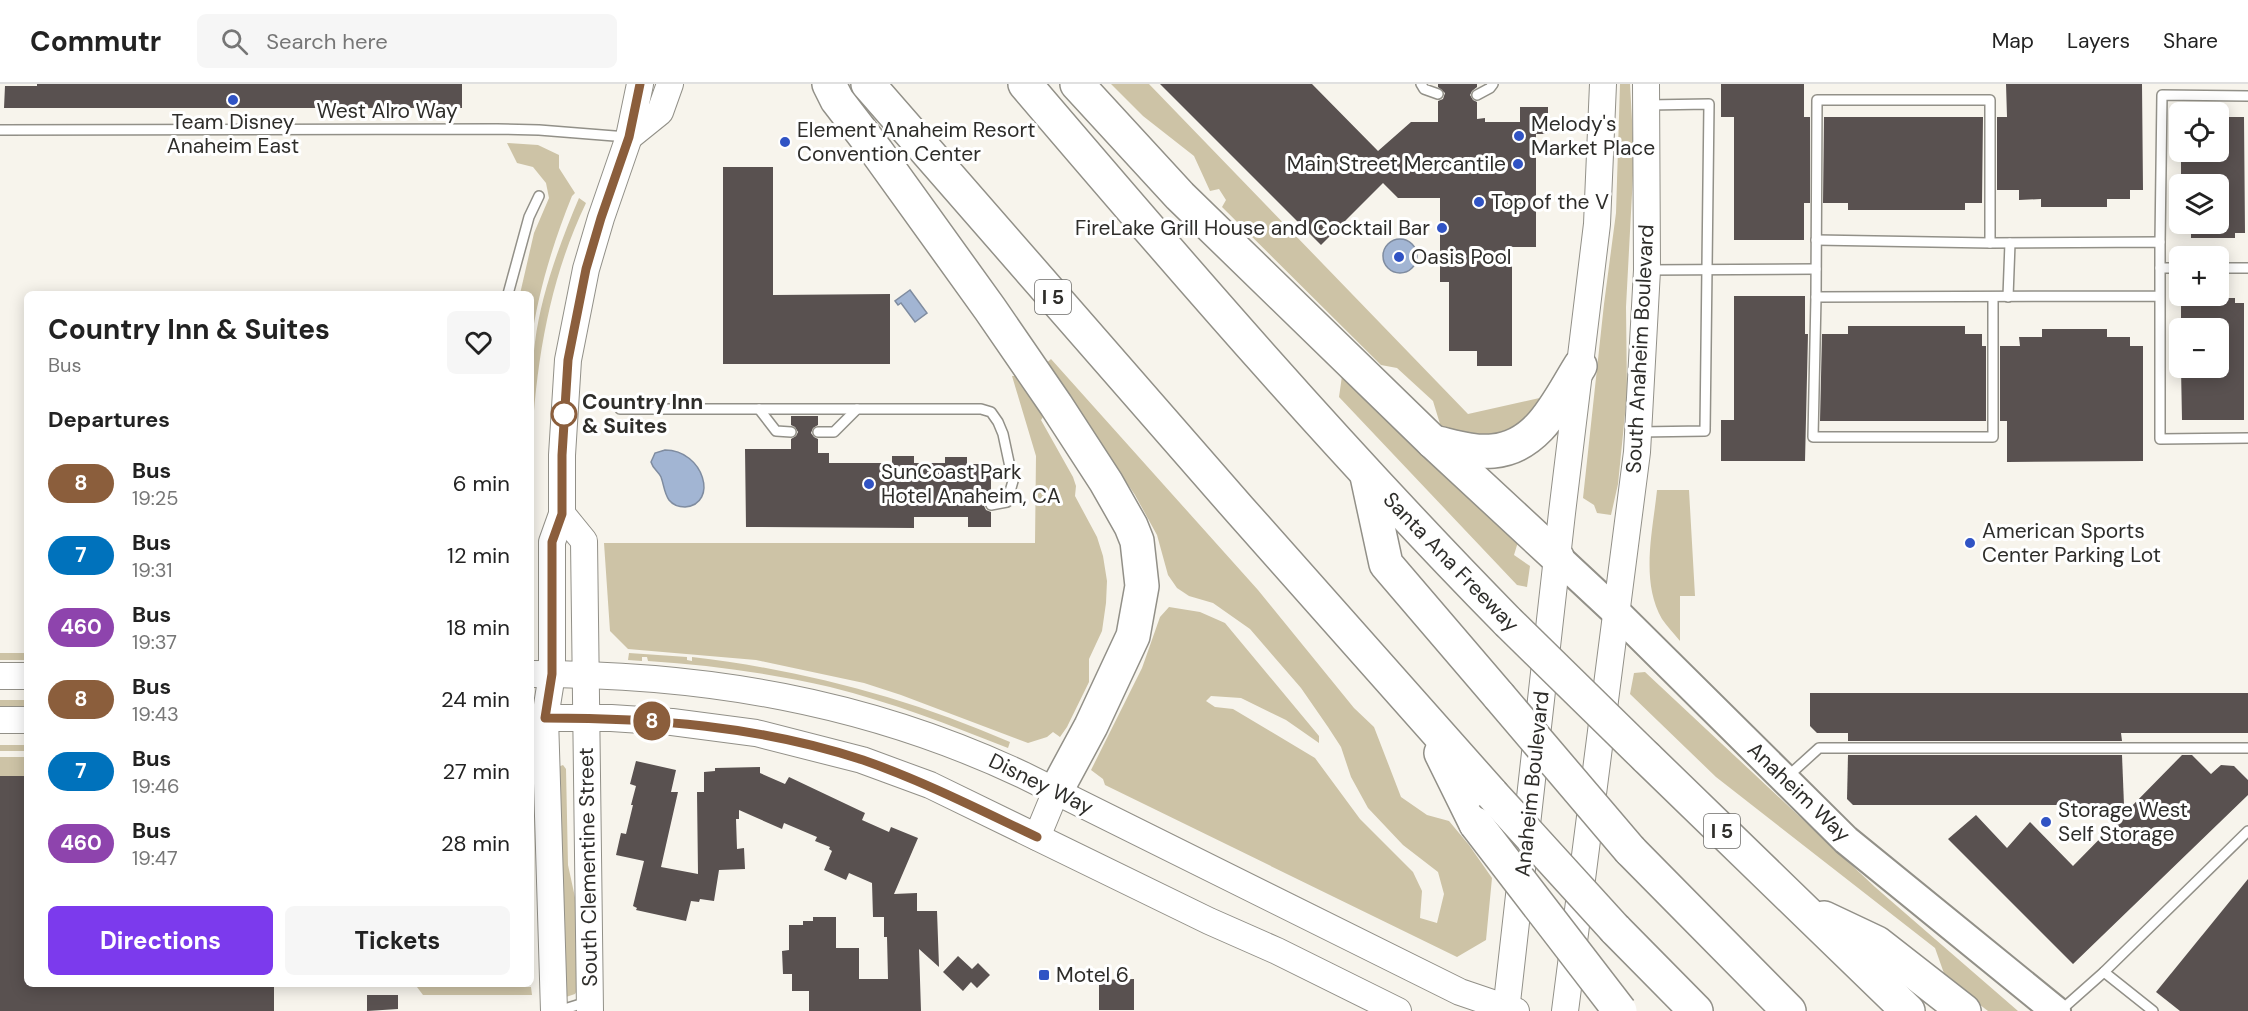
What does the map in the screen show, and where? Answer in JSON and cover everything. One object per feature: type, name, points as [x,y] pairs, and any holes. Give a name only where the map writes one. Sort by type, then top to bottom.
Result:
[{"type":"highway","points":[[829,84],[837,100],[983,300],[1063,416],[1106,482],[1137,541],[1142,586],[1133,636],[1091,726],[1056,791]]},
{"type":"highway","name":"I 5","points":[[868,84],[1247,518],[1492,794],[1615,929],[1696,1011]]},
{"type":"highway","name":"Santa Ana Freeway","points":[[1025,84],[1119,195],[1368,476],[1508,622],[1908,1011]]},
{"type":"highway","points":[[1077,84],[1180,196],[1433,442],[1557,557]]},
{"type":"highway","points":[[1433,442],[1467,450],[1492,452],[1518,444],[1545,422],[1580,366]]},
{"type":"highway","points":[[1368,476],[1386,564],[1630,850],[1789,1011]]},
{"type":"highway","points":[[1424,716],[1476,824],[1620,1011]]},
{"type":"highway","points":[[1798,905],[1877,943],[1964,1011]]},
{"type":"main road","name":"South Clementine Street","points":[[556,1011],[538,718],[552,542],[562,514],[568,360],[577,312],[601,218],[629,137],[640,84]]},
{"type":"main road","points":[[629,137],[660,112],[670,84]]},
{"type":"main road","points":[[1557,557],[1597,224],[1603,84]]},
{"type":"main road","name":"South Anaheim Boulevard","points":[[1616,612],[1638,432],[1647,270],[1646,95]]},
{"type":"main road","name":"South Clementine Street","points":[[562,514],[584,541],[590,1006]]},
{"type":"main road","name":"Anaheim Way","points":[[1557,557],[1616,612],[1846,840],[2058,1011]]},
{"type":"main road","name":"Anaheim Boulevard","points":[[1510,1010],[1557,557]]},
{"type":"main road","points":[[1565,1011],[1616,612]]},
{"type":"main road","name":"Disney Way","points":[[542,674],[586,675],[739,688],[790,696],[919,731],[977,753],[1056,791],[1460,992],[1510,1010]]},
{"type":"main road","points":[[0,676],[24,676]]},
{"type":"main road","points":[[538,718],[672,722],[756,733],[840,753],[930,785],[1398,1011]]},
{"type":"main road","points":[[0,720],[24,720]]},
{"type":"main road","points":[[1037,837],[1056,791]]},
{"type":"lane","points":[[1420,84],[1438,94]]},
{"type":"lane","points":[[1477,95],[1493,84]]},
{"type":"lane","points":[[1638,432],[1705,431],[1709,104],[1646,95]]},
{"type":"lane","points":[[2248,96],[2163,95],[2160,439],[2248,438]]},
{"type":"lane","points":[[1990,243],[1990,100],[1817,100],[1813,437],[1993,437],[1993,297]]},
{"type":"lane","name":"West Alro Way","points":[[0,130],[497,129],[629,137]]},
{"type":"lane","points":[[509,291],[529,217],[539,196]]},
{"type":"lane","points":[[1816,240],[1990,243],[2160,242]]},
{"type":"lane","points":[[2008,297],[2010,243]]},
{"type":"lane","points":[[2160,268],[2169,268]]},
{"type":"lane","points":[[2229,268],[2248,268]]},
{"type":"lane","points":[[1647,270],[1816,269]]},
{"type":"lane","points":[[1815,297],[2160,296]]},
{"type":"lane","points":[[620,409],[981,409],[991,412],[998,422],[1014,482],[1007,502],[991,505]]},
{"type":"lane","points":[[759,409],[776,431],[791,432]]},
{"type":"lane","points":[[818,432],[834,432],[857,409]]},
{"type":"lane","points":[[1785,779],[1819,748],[2248,748]]},
{"type":"lane","points":[[2058,1011],[2104,972],[2248,831]]},
{"type":"lane","points":[[2104,972],[2153,1011]]},
{"type":"lane","points":[[556,1011],[590,1006]]},
{"type":"shaded area","points":[[1111,84],[1149,84],[1468,414],[1544,397],[1528,422],[1501,433],[1504,443],[1454,438],[1440,424],[1433,401],[1397,368],[1381,365],[1222,207],[1226,200],[1219,189],[1210,191],[1194,156],[1143,116]]},
{"type":"shaded area","points":[[1620,84],[1630,84],[1634,156],[1626,307],[1627,394],[1618,484],[1611,515],[1597,513],[1594,505],[1583,498],[1616,213]]},
{"type":"shaded area","points":[[507,143],[538,145],[559,155],[559,168],[575,193],[565,214],[547,268],[534,327],[534,291],[521,291],[534,233],[549,198],[546,183],[533,167],[517,163]]},
{"type":"shaded area","points":[[579,198],[586,203],[572,235],[552,300],[544,334],[534,414],[534,353],[538,324],[552,269]]},
{"type":"shaded area","points":[[1051,359],[1258,590],[1354,708],[1374,727],[1401,797],[1427,815],[1449,821],[1469,845],[1492,878],[1486,940],[1457,957],[1105,785],[1103,779],[1091,770],[1142,668],[1160,617],[1169,607],[1200,612],[1225,623],[1319,736],[1319,743],[1286,720],[1241,698],[1211,696],[1206,701],[1215,707],[1233,709],[1315,758],[1360,819],[1413,872],[1422,891],[1420,918],[1437,923],[1444,894],[1438,872],[1403,845],[1368,808],[1351,777],[1341,747],[1328,727],[1301,688],[1250,629],[1213,603],[1189,596],[1177,588],[1168,575],[1157,535],[1135,495],[1091,430],[1043,366]]},
{"type":"shaded area","points":[[1012,376],[1019,376],[1043,417],[1041,420],[1073,477],[1076,486],[1075,496],[1097,537],[1107,581],[1102,631],[1089,659],[1089,682],[1060,737],[1053,732],[1047,737],[1028,743],[864,683],[756,660],[628,649],[610,631],[604,543],[1035,543],[1036,456]]},
{"type":"shaded area","points":[[1342,376],[1518,542],[1514,555],[1530,566],[1527,587],[1517,585],[1339,397]]},
{"type":"shaded area","points":[[1657,490],[1689,490],[1695,596],[1680,596],[1680,641],[1662,619],[1651,588],[1651,538]]},
{"type":"shaded area","points":[[0,653],[24,653],[24,660],[0,660]]},
{"type":"shaded area","points":[[629,653],[687,657],[687,660],[692,661],[692,657],[815,678],[894,699],[1010,742],[1008,748],[898,707],[830,687],[739,670],[648,661],[647,657],[642,657],[642,661],[628,660]]},
{"type":"shaded area","points":[[1645,672],[1875,887],[2018,1011],[1988,1011],[1946,979],[1935,948],[1716,777],[1630,694],[1634,673]]},
{"type":"shaded area","points":[[0,700],[24,700],[24,706],[0,706]]},
{"type":"shaded area","points":[[0,745],[24,745],[24,751],[0,751]]},
{"type":"shaded area","points":[[0,757],[24,757],[24,776],[0,776]]},
{"type":"shaded area","points":[[563,765],[566,769],[568,865],[576,902],[579,987],[575,994],[563,998],[558,767]]},
{"type":"shaded area","points":[[417,987],[531,987],[532,995],[423,995]]},
{"type":"water","name":"Oasis Pool","points":[[1400,239],[1412,244],[1417,256],[1412,268],[1400,273],[1388,268],[1383,256],[1388,244]]},
{"type":"water","points":[[910,290],[927,313],[915,322],[901,303],[898,305],[895,301]]},
{"type":"water","points":[[665,450],[678,452],[689,458],[697,467],[704,488],[702,497],[696,504],[681,507],[672,503],[667,497],[661,477],[651,462],[655,453]]},
{"type":"building","name":"Team Disney Anaheim East","points":[[37,84],[462,84],[462,108],[4,108],[5,86],[37,86]]},
{"type":"building","points":[[1160,84],[1312,84],[1378,151],[1411,122],[1438,122],[1438,101],[1443,99],[1445,93],[1438,87],[1438,84],[1477,84],[1470,95],[1477,102],[1477,119],[1485,118],[1485,122],[1520,122],[1520,107],[1548,107],[1548,134],[1536,134],[1536,247],[1512,247],[1512,366],[1477,366],[1477,351],[1449,351],[1449,282],[1440,282],[1440,198],[1398,198],[1383,183],[1321,245]]},
{"type":"building","points":[[1721,84],[1804,84],[1804,117],[1810,117],[1810,203],[1804,203],[1804,240],[1734,240],[1734,117],[1721,117]]},
{"type":"building","points":[[2006,84],[2142,84],[2143,190],[2130,190],[2130,199],[2107,199],[2107,207],[2041,207],[2041,199],[2019,200],[2019,190],[1997,190],[1997,117],[2007,117]]},
{"type":"building","points":[[1824,117],[1983,117],[1982,203],[1965,203],[1965,210],[1848,210],[1848,203],[1823,203]]},
{"type":"building","points":[[2229,117],[2244,117],[2245,233],[2235,233],[2235,238],[2191,238],[2191,234],[2229,234],[2229,174],[2181,174],[2181,162],[2229,162]]},
{"type":"building","points":[[723,167],[773,167],[773,295],[890,294],[890,364],[723,364]]},
{"type":"building","points":[[1734,296],[1805,296],[1805,334],[1808,334],[1805,461],[1721,461],[1721,420],[1734,420]]},
{"type":"building","points":[[2229,298],[2235,298],[2235,303],[2244,303],[2244,420],[2182,420],[2181,378],[2229,378],[2229,318],[2181,318],[2181,306],[2229,306]]},
{"type":"building","points":[[1848,326],[1965,326],[1965,334],[1982,334],[1982,346],[1986,346],[1986,421],[1820,421],[1822,334],[1848,334]]},
{"type":"building","points":[[2042,329],[2107,329],[2107,337],[2130,337],[2130,346],[2143,346],[2143,461],[2007,462],[2007,421],[2000,421],[2000,346],[2020,346],[2019,337],[2042,337]]},
{"type":"building","name":"SunCoast Park Hotel Anaheim, CA","points":[[791,416],[818,416],[818,425],[811,433],[818,439],[818,453],[829,453],[829,463],[892,463],[892,456],[914,456],[914,463],[945,463],[945,457],[967,457],[967,464],[991,464],[991,498],[986,500],[984,506],[991,512],[991,527],[968,527],[968,517],[914,517],[914,528],[746,527],[745,449],[791,449],[791,439],[798,432],[791,425]]},
{"type":"building","points":[[1810,693],[2248,693],[2248,733],[2121,733],[2122,741],[1848,741],[1848,733],[1817,733],[1810,726]]},
{"type":"building","points":[[1848,755],[2122,755],[2124,805],[1853,805],[1847,799]]},
{"type":"building","points":[[2182,755],[2192,755],[2211,774],[2221,765],[2234,766],[2248,780],[2248,795],[2073,964],[1948,839],[1976,815],[2007,848],[2030,822],[2073,866]]},
{"type":"building","points":[[636,761],[676,770],[671,792],[678,792],[661,867],[698,874],[697,792],[704,792],[704,772],[715,771],[715,768],[760,767],[760,773],[785,784],[789,777],[865,813],[862,820],[889,832],[891,827],[918,838],[894,894],[917,893],[917,911],[937,911],[939,967],[919,949],[921,1011],[809,1011],[809,991],[792,991],[792,974],[783,974],[782,951],[789,950],[789,925],[803,925],[803,921],[813,921],[813,917],[836,917],[836,948],[859,948],[859,979],[888,979],[887,937],[884,937],[884,917],[873,917],[872,883],[849,873],[846,880],[824,870],[832,851],[830,847],[815,841],[817,837],[784,823],[782,829],[739,810],[739,819],[736,819],[737,849],[744,848],[745,869],[719,870],[714,901],[700,899],[699,902],[691,901],[686,921],[636,910],[637,908],[633,906],[644,861],[616,855],[621,833],[626,834],[633,805],[631,805],[636,786],[630,784]]},
{"type":"building","points":[[0,776],[24,776],[24,987],[274,987],[274,1011],[0,1011]]},
{"type":"building","points":[[2248,879],[2248,1011],[2180,1011],[2156,992]]},
{"type":"building","points":[[958,956],[972,969],[978,963],[990,975],[977,988],[971,982],[963,991],[943,972]]},
{"type":"building","points":[[1134,979],[1134,1010],[1099,1010],[1099,980]]},
{"type":"building","points":[[367,995],[398,995],[398,1009],[367,1011]]},
{"type":"bus line","name":"8","points":[[640,84],[629,137],[586,269],[568,360],[562,455],[562,514],[552,542],[552,674],[545,718],[611,718],[672,722],[785,739],[840,753],[930,785],[1037,837]]},
{"type":"place","name":"Team Disney Anaheim East","points":[[233,100]]},
{"type":"place","name":"Melody's Market Place","points":[[1519,136]]},
{"type":"place","name":"Element Anaheim Resort Convention Center","points":[[785,142]]},
{"type":"place","name":"Main Street Mercantile","points":[[1518,164]]},
{"type":"place","name":"Top of the V","points":[[1479,202]]},
{"type":"place","name":"FireLake Grill House and Cocktail Bar","points":[[1442,228]]},
{"type":"place","name":"Oasis Pool","points":[[1399,257]]},
{"type":"place","name":"Country Inn & Suites","points":[[564,414]]},
{"type":"place","name":"SunCoast Park Hotel Anaheim, CA","points":[[869,484]]},
{"type":"place","name":"American Sports Center Parking Lot","points":[[1970,543]]},
{"type":"place","name":"Storage West Self Storage","points":[[2046,822]]},
{"type":"place","name":"Motel 6","points":[[1044,975]]}]
